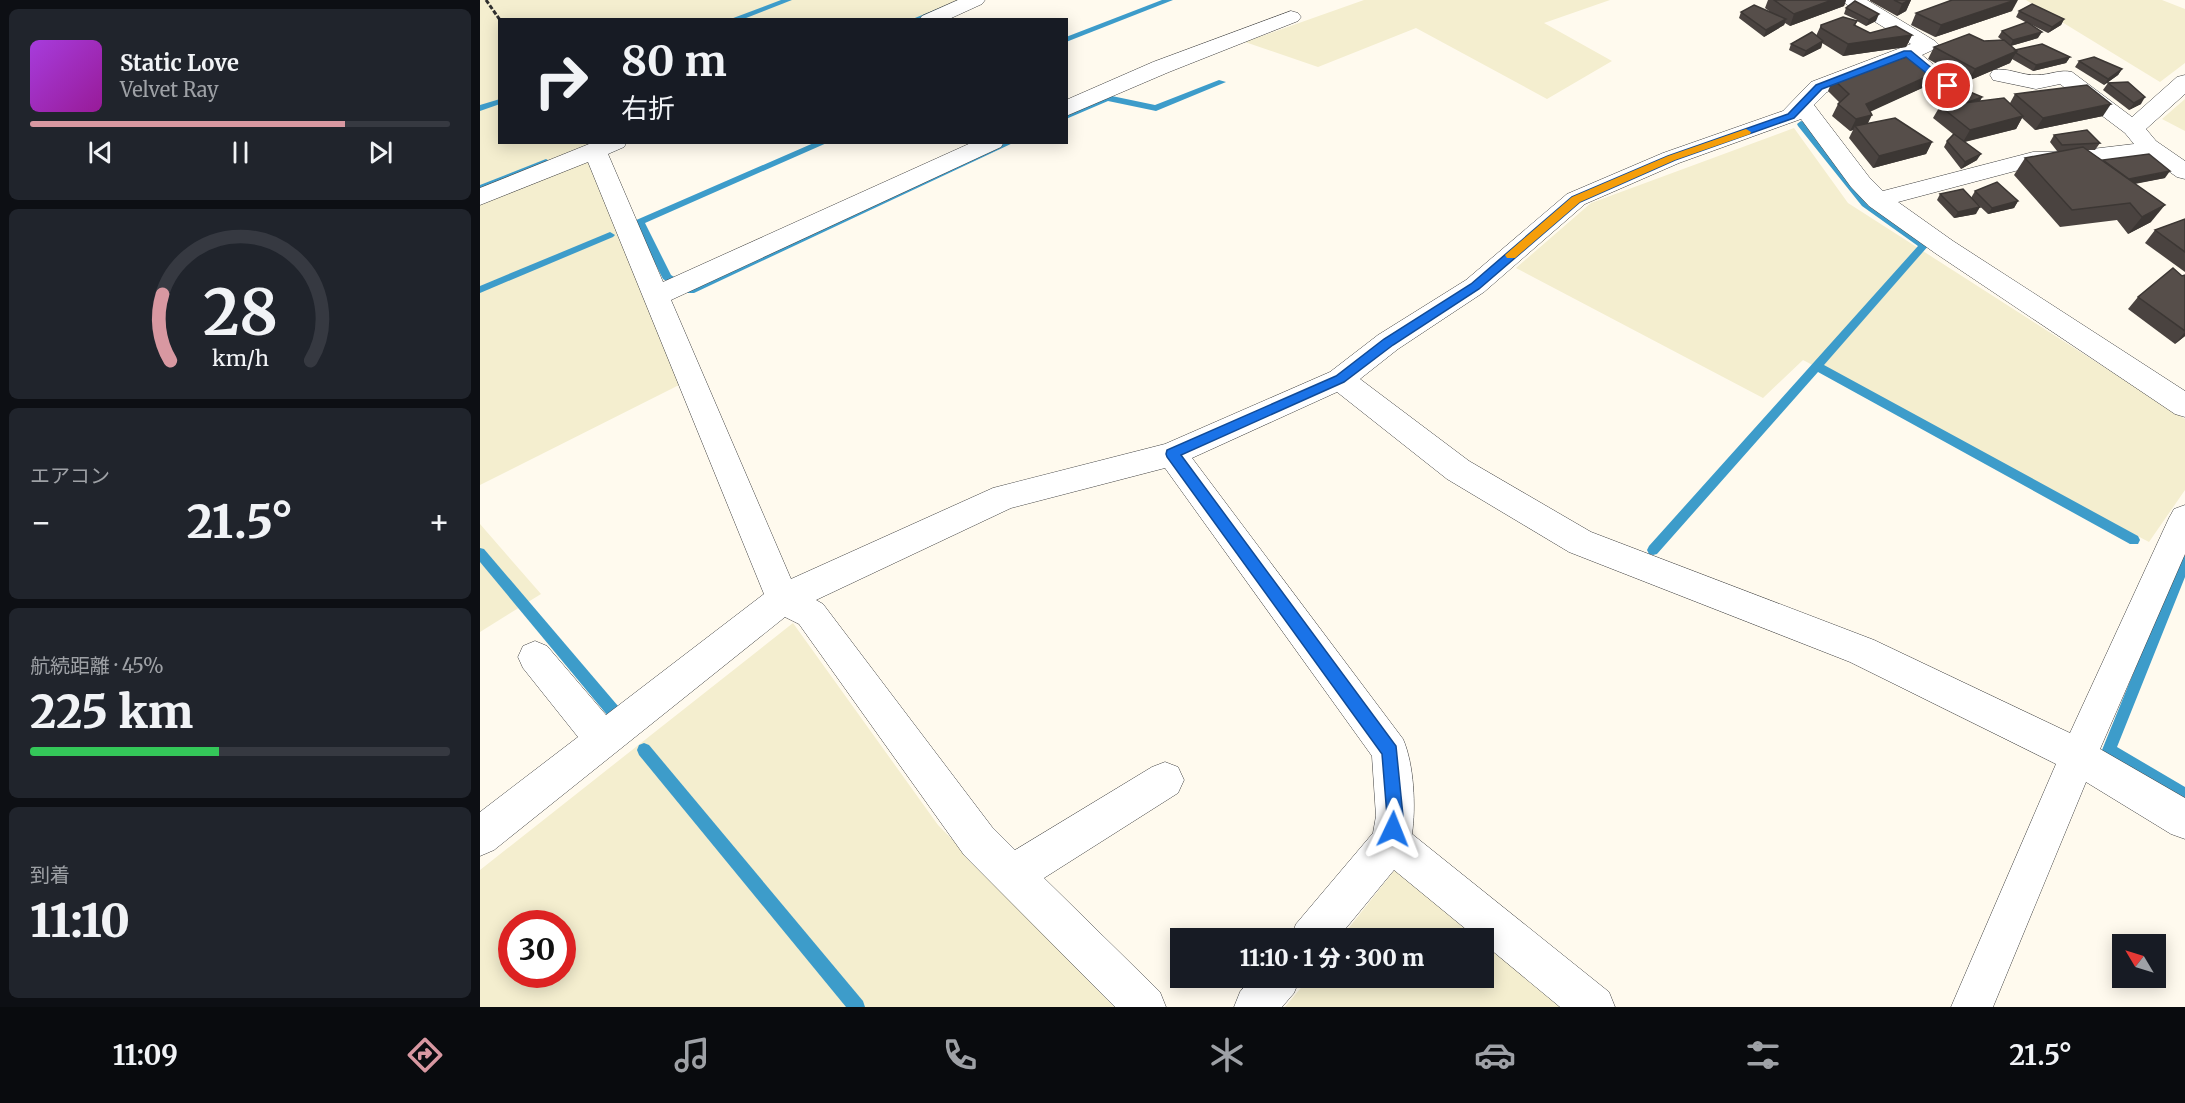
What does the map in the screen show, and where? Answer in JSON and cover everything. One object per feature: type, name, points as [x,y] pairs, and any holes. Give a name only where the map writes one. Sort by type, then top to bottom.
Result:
[{"type":"street","points":[[934,18],[975,0]]},
{"type":"street","points":[[480,836],[783,599],[1004,497],[1172,454],[1340,379],[1388,342],[1475,286],[1576,199],[1671,158],[1791,116],[1819,87],[1928,45],[1853,0]]},
{"type":"street","points":[[1068,108],[1161,67],[1291,17]]},
{"type":"street","points":[[1907,53],[1948,86]]},
{"type":"street","points":[[2001,75],[2036,82],[2064,77],[2133,128],[2152,149],[2185,172]]},
{"type":"street","points":[[2133,128],[2185,82]]},
{"type":"street","points":[[1802,104],[1860,182],[1878,200],[1954,254],[2185,406]]},
{"type":"street","points":[[655,296],[989,144]]},
{"type":"street","points":[[480,197],[605,147],[655,296],[783,599],[811,614],[978,841],[1145,1007]]},
{"type":"street","points":[[1878,200],[2033,159],[2058,157],[2075,159],[2152,149]]},
{"type":"street","points":[[1340,379],[1458,470],[1580,542],[1862,651],[2079,756],[2185,820]]},
{"type":"street","points":[[1172,454],[1390,751],[1395,816],[1391,842],[1320,928]]},
{"type":"street","points":[[1972,1007],[2079,756],[2185,518]]},
{"type":"street","points":[[535,657],[603,740]]},
{"type":"street","points":[[1013,874],[1165,780]]},
{"type":"street","points":[[1391,842],[1594,1007]]},
{"type":"street","points":[[1255,1007],[1271,988]]},
{"type":"path","points":[[486,0],[499,18]]},
{"type":"shaded area","points":[[480,0],[966,0],[920,18],[498,18],[498,144],[612,144],[595,151],[689,380],[480,485]]},
{"type":"shaded area","points":[[1364,0],[1610,0],[1544,23],[1612,61],[1547,99],[1416,28],[1318,67],[1245,42]]},
{"type":"shaded area","points":[[2026,0],[2162,0],[2185,9],[2185,63],[2160,82]]},
{"type":"shaded area","points":[[2185,99],[2185,131],[2162,119]]},
{"type":"shaded area","points":[[1794,128],[1848,203],[2185,419],[2185,490],[2149,542],[1803,360],[1763,398],[1516,268],[1591,203]]},
{"type":"shaded area","points":[[480,524],[541,594],[480,632]]},
{"type":"shaded area","points":[[793,623],[938,825],[1117,1007],[480,1007],[480,870]]},
{"type":"shaded area","points":[[1397,867],[1472,928],[1349,928]]},
{"type":"shaded area","points":[[1494,946],[1568,1007],[1285,1007],[1301,988],[1494,988]]},
{"type":"building","points":[[1774,0],[1832,0],[1794,14]]},
{"type":"building","points":[[1894,0],[1909,0],[1902,4]]},
{"type":"building","points":[[1952,0],[2015,0],[1941,25],[1916,13]]},
{"type":"building","points":[[1855,1],[1879,14],[1869,20],[1846,8]]},
{"type":"building","points":[[2032,4],[2064,19],[2052,27],[2019,11]]},
{"type":"building","points":[[1754,5],[1786,19],[1766,30],[1741,12]]},
{"type":"building","points":[[1843,17],[1857,21],[1854,25],[1870,33],[1896,26],[1912,35],[1848,44],[1821,28],[1821,25]]},
{"type":"building","points":[[2027,22],[2042,32],[2013,40],[2002,31]]},
{"type":"building","points":[[1812,32],[1823,41],[1806,51],[1791,44]]},
{"type":"building","points":[[1969,34],[1984,41],[2004,40],[2017,51],[1975,69],[1934,47]]},
{"type":"building","points":[[2042,44],[2070,57],[2036,65],[2016,53],[2015,50]]},
{"type":"building","points":[[1913,55],[1937,72],[1866,104],[1872,115],[1856,119],[1838,104],[1849,94],[1833,79]]},
{"type":"building","points":[[2094,57],[2122,69],[2108,79],[2079,61]]},
{"type":"building","points":[[2128,82],[2145,97],[2134,103],[2108,83]]},
{"type":"building","points":[[2087,85],[2111,104],[2043,118],[2015,94]]},
{"type":"building","points":[[1963,89],[1982,97],[1959,104],[1943,95]]},
{"type":"building","points":[[2004,98],[2023,116],[1970,130],[1940,106]]},
{"type":"building","points":[[1895,118],[1932,142],[1879,156],[1855,126]]},
{"type":"building","points":[[2087,130],[2100,143],[2062,145],[2054,135]]},
{"type":"building","points":[[1954,134],[1981,154],[1965,162],[1947,141]]},
{"type":"building","points":[[2083,147],[2165,205],[2142,217],[2130,203],[2072,210],[2025,158]]},
{"type":"building","points":[[2149,154],[2170,171],[2129,179],[2103,160]]},
{"type":"building","points":[[1997,182],[2018,201],[1992,208],[1975,191]]},
{"type":"building","points":[[1963,189],[1980,207],[1958,212],[1940,194]]},
{"type":"building","points":[[2185,219],[2185,252],[2155,230]]},
{"type":"building","points":[[2173,268],[2182,276],[2185,275],[2185,331],[2138,297]]},
{"type":"waterway","points":[[738,18],[788,0]]},
{"type":"waterway","points":[[919,18],[966,0]]},
{"type":"waterway","points":[[1068,39],[1169,0]]},
{"type":"waterway","points":[[1068,116],[1107,98],[1156,108],[1222,82]]},
{"type":"waterway","points":[[480,108],[498,102]]},
{"type":"waterway","points":[[1801,124],[1865,204],[1924,245],[1817,366]]},
{"type":"waterway","points":[[639,222],[820,144]]},
{"type":"waterway","points":[[639,222],[667,277],[690,291],[1007,144]]},
{"type":"waterway","points":[[480,188],[546,162]]},
{"type":"waterway","points":[[480,290],[610,235]]},
{"type":"waterway","points":[[1653,550],[1817,366]]},
{"type":"waterway","points":[[1817,366],[2134,540]]},
{"type":"waterway","points":[[480,553],[613,711]]},
{"type":"waterway","points":[[2185,561],[2109,750],[2185,795]]},
{"type":"waterway","points":[[644,750],[857,1007]]},
{"type":"slow traffic","points":[[1511,255],[1576,199],[1671,158],[1746,132]]},
{"type":"route","points":[[1393,829],[1395,816],[1390,751],[1172,454],[1340,379],[1388,342],[1475,286],[1576,199],[1671,158],[1791,116],[1819,87],[1907,53],[1948,86]]}]
